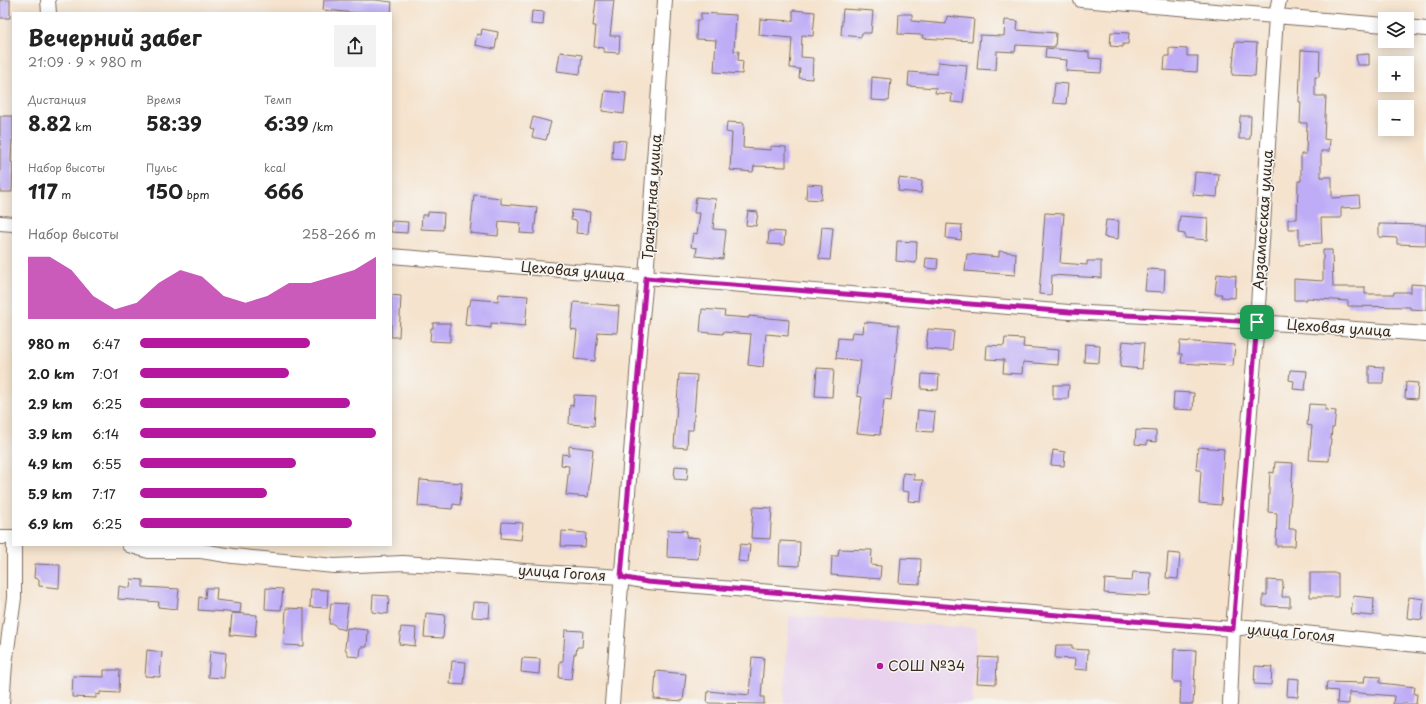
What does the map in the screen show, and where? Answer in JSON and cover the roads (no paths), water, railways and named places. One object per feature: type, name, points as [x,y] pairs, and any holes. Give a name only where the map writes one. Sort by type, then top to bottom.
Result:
[{"type":"street","points":[[48,0],[50,12]]},
{"type":"street","name":"Транзитная улица","points":[[612,704],[646,278],[665,0]]},
{"type":"street","points":[[1081,0],[1378,24]]},
{"type":"street","name":"Арзамасская улица","points":[[1230,704],[1233,629],[1257,322],[1276,16],[1279,0]]},
{"type":"street","points":[[1414,28],[1426,29]]},
{"type":"street","points":[[0,223],[12,224]]},
{"type":"street","name":"Цеховая улица","points":[[392,256],[1069,312],[1257,322],[1426,334]]},
{"type":"street","points":[[0,536],[12,537]]},
{"type":"street","points":[[2,704],[5,664],[14,598],[14,546]]},
{"type":"street","name":"улица Гоголя","points":[[132,546],[149,551],[202,551],[240,557],[334,566],[403,563],[621,577],[647,582],[1233,629],[1248,627],[1426,646]]},
{"type":"place","name":"СОШ №34","points":[[880,666]]}]
